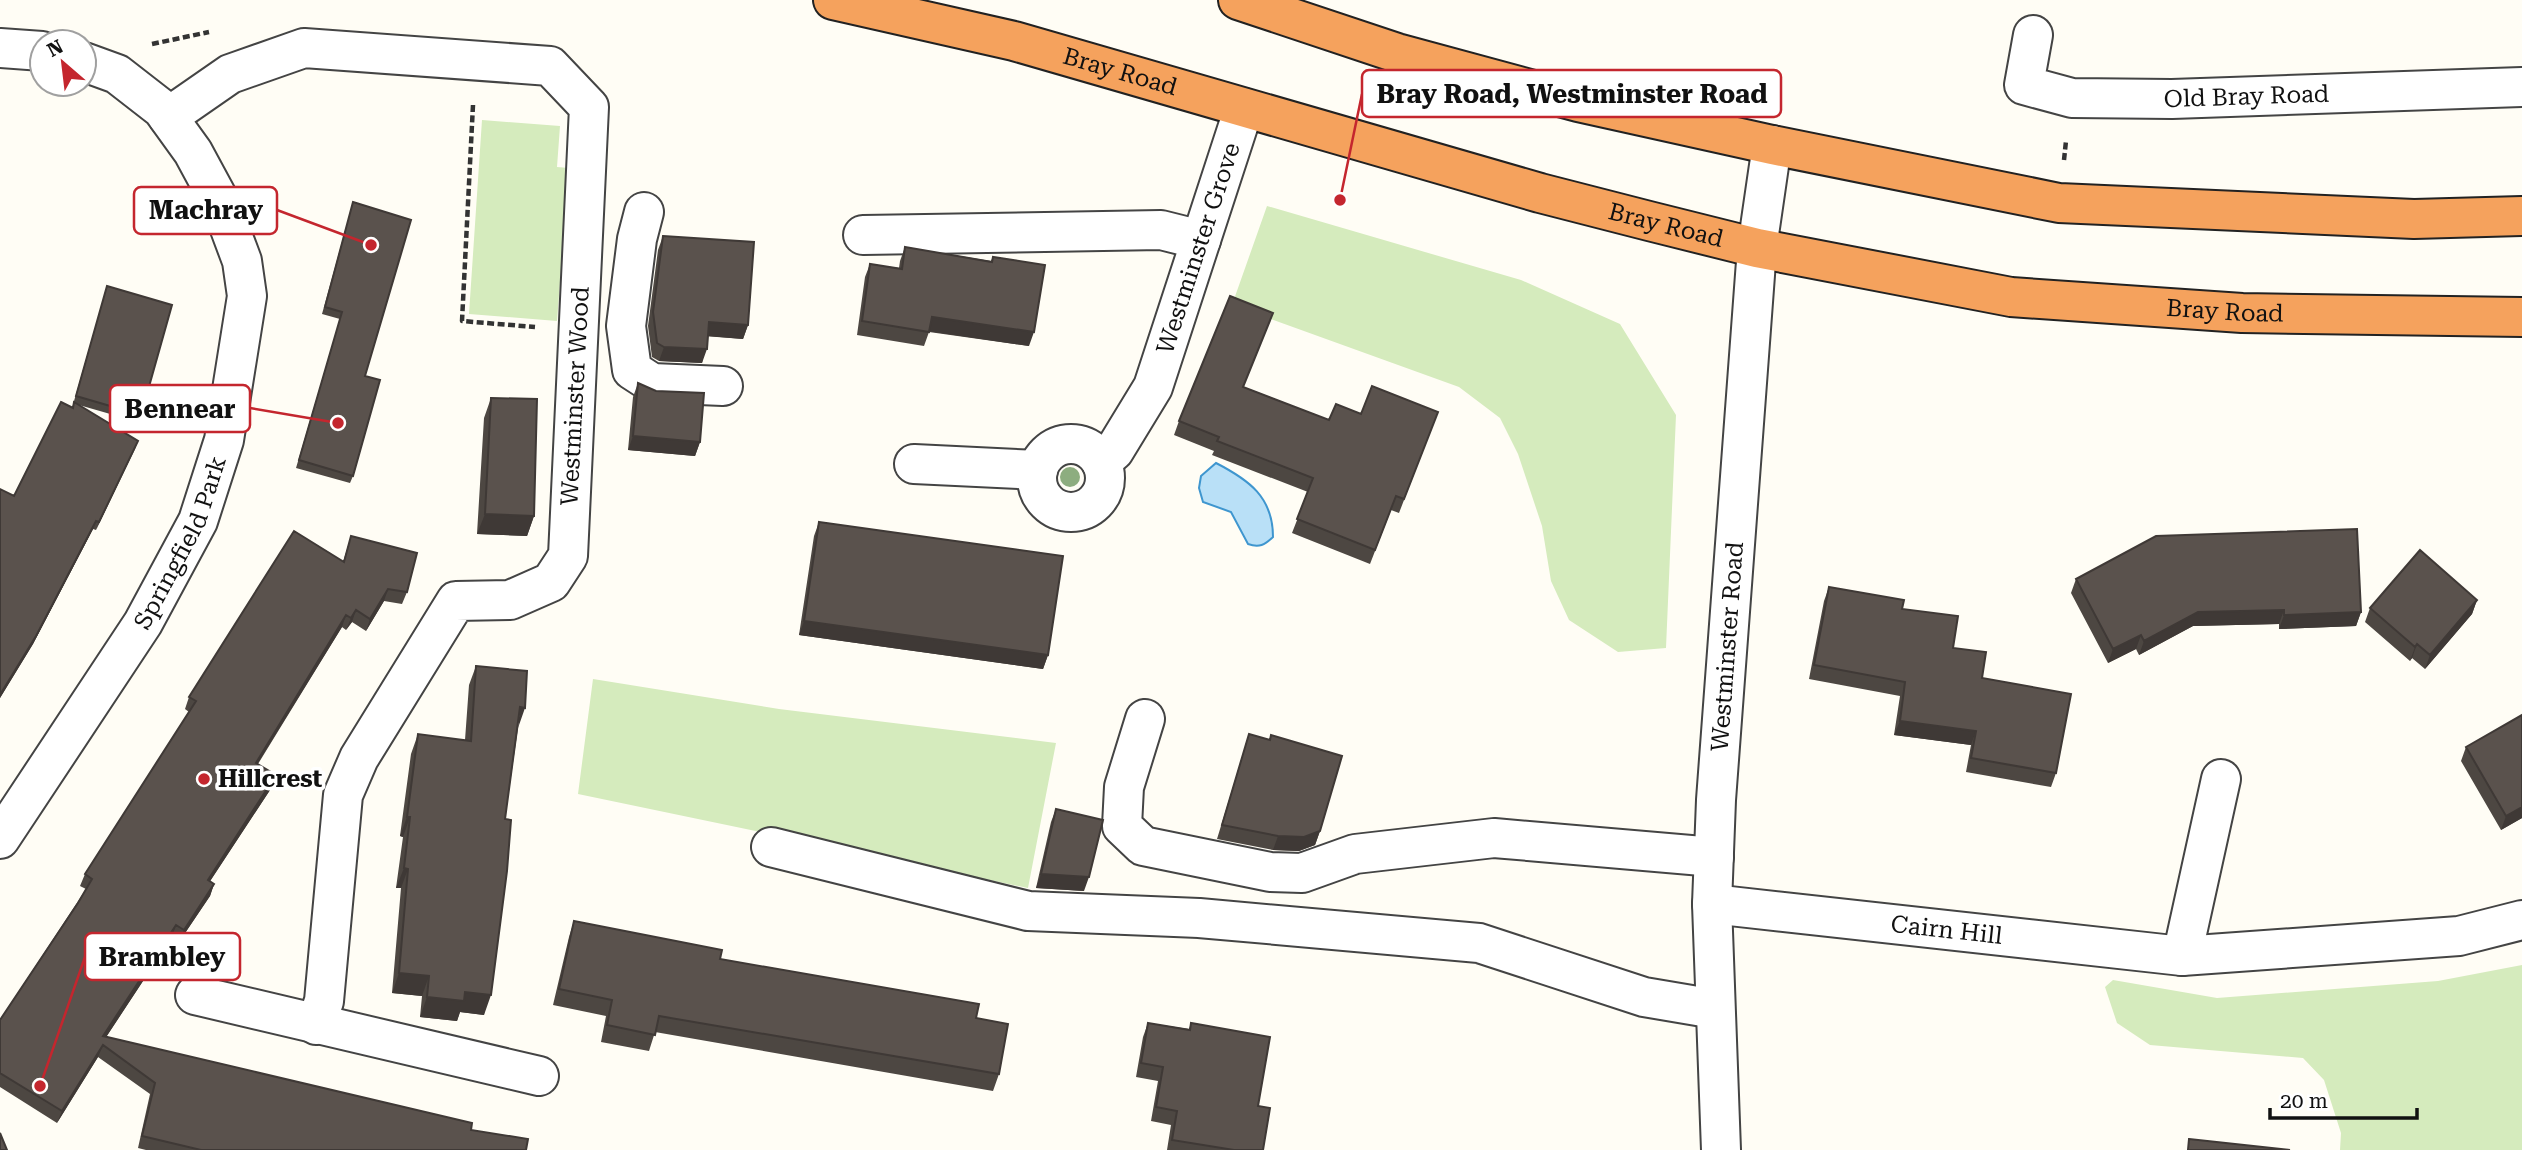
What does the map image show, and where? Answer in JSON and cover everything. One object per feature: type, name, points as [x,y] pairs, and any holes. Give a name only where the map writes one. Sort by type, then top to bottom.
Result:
[{"type":"highway","name":"Bray Road","points":[[833,0],[1014,41],[1540,193],[1758,248],[2011,297],[2242,313],[2522,317]]},
{"type":"highway","points":[[1238,0],[1397,53],[1526,88],[1772,145],[2059,203],[2414,219],[2522,216]]},
{"type":"street","name":"Old Bray Road","points":[[2033,35],[2024,85],[2072,97],[2172,99],[2522,87]]},
{"type":"street","points":[[0,48],[28,50]]},
{"type":"street","name":"Westminster Wood","points":[[169,117],[230,74],[304,48],[550,66],[589,107],[568,556],[551,582],[510,600],[456,601],[359,758],[343,795],[324,1001],[316,1024]]},
{"type":"street","name":"Springfield Park","points":[[0,839],[143,623],[198,521],[224,440],[247,296],[242,261],[220,202],[193,152],[162,109],[117,74],[98,67]]},
{"type":"street","name":"Westminster Grove","points":[[1101,462],[1114,451],[1153,387],[1244,108]]},
{"type":"street","name":"Westminster Road","points":[[1723,1148],[1712,904],[1714,857],[1758,248],[1772,145]]},
{"type":"street","points":[[644,212],[626,326],[632,370],[652,383],[723,386]]},
{"type":"street","points":[[863,235],[1161,230],[1201,240]]},
{"type":"street","points":[[1061,445],[1084,446],[1101,462],[1105,481],[1103,491],[1090,506],[1071,512],[1061,511],[1044,499],[1037,480],[1038,470],[1050,451],[1061,445]]},
{"type":"street","points":[[914,464],[1038,470]]},
{"type":"street","points":[[1145,719],[1124,787],[1122,826],[1143,846],[1205,857],[1231,866],[1302,873],[1355,854],[1494,838],[1714,857]]},
{"type":"street","points":[[2182,956],[2221,779]]},
{"type":"street","points":[[771,847],[1028,911],[1199,918],[1479,943],[1644,997],[1716,1009]]},
{"type":"street","name":"Cairn Hill","points":[[1712,904],[2182,956],[2459,936],[2522,920]]},
{"type":"street","points":[[195,995],[539,1076]]},
{"type":"path","points":[[473,96],[462,321],[578,331]]},
{"type":"path","points":[[2059,203],[2072,97]]},
{"type":"green space","points":[[482,120],[560,126],[557,167],[569,168],[557,321],[469,314]]},
{"type":"green space","points":[[1267,206],[1521,280],[1620,324],[1676,415],[1666,648],[1618,652],[1569,620],[1551,581],[1542,526],[1518,454],[1500,418],[1459,387],[1232,305]]},
{"type":"green space","points":[[593,679],[779,709],[1056,743],[1028,888],[578,794]]},
{"type":"green space","points":[[2522,965],[2522,1150],[2340,1150],[2341,1133],[2324,1080],[2303,1058],[2150,1045],[2117,1023],[2105,987],[2113,980],[2217,998],[2438,981]]},
{"type":"water","points":[[1216,463],[1249,483],[1264,500],[1272,523],[1273,537],[1264,544],[1248,544],[1231,512],[1203,502],[1199,488],[1201,476]]},
{"type":"building","points":[[353,202],[411,220],[365,376],[380,380],[353,476],[299,460],[342,312],[325,307]]},
{"type":"building","points":[[663,236],[754,242],[748,325],[709,322],[707,349],[664,347],[657,343],[653,312]]},
{"type":"building","points":[[905,247],[992,262],[993,257],[1045,265],[1034,332],[932,317],[929,332],[862,321],[870,264],[902,269]]},
{"type":"building","points":[[107,286],[172,305],[141,415],[76,396]]},
{"type":"building","points":[[1230,296],[1273,313],[1243,387],[1329,420],[1336,404],[1361,414],[1372,386],[1438,412],[1404,499],[1396,496],[1375,550],[1297,519],[1313,478],[1217,441],[1219,437],[1179,421]]},
{"type":"building","points":[[638,383],[656,391],[704,393],[700,442],[633,436]]},
{"type":"building","points":[[491,398],[537,399],[534,516],[485,514]]},
{"type":"building","points":[[61,402],[73,408],[74,402],[138,441],[99,522],[96,521],[36,636],[0,695],[0,489],[14,496]]},
{"type":"building","points":[[819,522],[1063,556],[1048,655],[804,621]]},
{"type":"building","points":[[2357,529],[2361,612],[2284,615],[2284,610],[2198,612],[2144,641],[2141,635],[2113,649],[2076,579],[2156,536]]},
{"type":"building","points":[[294,531],[344,562],[351,536],[417,553],[407,592],[388,589],[370,619],[356,610],[351,618],[346,615],[256,763],[276,775],[208,880],[214,884],[184,930],[176,925],[103,1036],[472,1123],[471,1130],[528,1139],[526,1150],[201,1150],[142,1136],[155,1083],[103,1045],[62,1111],[0,1073],[0,1020],[78,903],[92,879],[85,874],[196,701],[189,697]]},
{"type":"building","points":[[2420,550],[2477,600],[2430,655],[2417,644],[2415,647],[2370,608]]},
{"type":"building","points":[[1829,587],[1904,600],[1902,609],[1958,616],[1953,648],[1986,652],[1982,678],[2071,694],[2056,773],[1971,758],[1976,731],[1900,721],[1905,682],[1814,665]]},
{"type":"building","points":[[476,666],[527,671],[525,708],[520,707],[505,819],[511,820],[507,871],[491,995],[465,992],[464,1001],[427,997],[429,976],[399,973],[408,869],[404,868],[410,817],[407,817],[418,734],[471,741]]},
{"type":"building","points":[[2522,715],[2522,807],[2506,816],[2466,747]]},
{"type":"building","points":[[1249,734],[1270,740],[1271,735],[1342,756],[1320,831],[1304,837],[1278,836],[1222,825]]},
{"type":"building","points":[[1056,809],[1103,820],[1089,877],[1041,874]]},
{"type":"building","points":[[574,921],[722,950],[720,959],[979,1004],[976,1018],[1008,1024],[999,1074],[659,1016],[655,1035],[607,1025],[612,1000],[559,989]]},
{"type":"building","points":[[1148,1023],[1190,1030],[1191,1023],[1270,1037],[1258,1106],[1270,1108],[1263,1150],[1234,1150],[1172,1140],[1177,1111],[1156,1107],[1163,1067],[1141,1063]]},
{"type":"building","points":[[0,1133],[7,1150],[0,1150]]},
{"type":"building","points":[[2189,1139],[2290,1150],[2188,1150]]},
{"type":"place","name":"Bray Road, Westminster Road","points":[[1340,200]]},
{"type":"place","name":"Machray","points":[[371,245]]},
{"type":"place","name":"Bennear","points":[[338,423]]},
{"type":"place","name":"Hillcrest","points":[[204,779]]},
{"type":"place","name":"Brambley","points":[[40,1086]]}]
